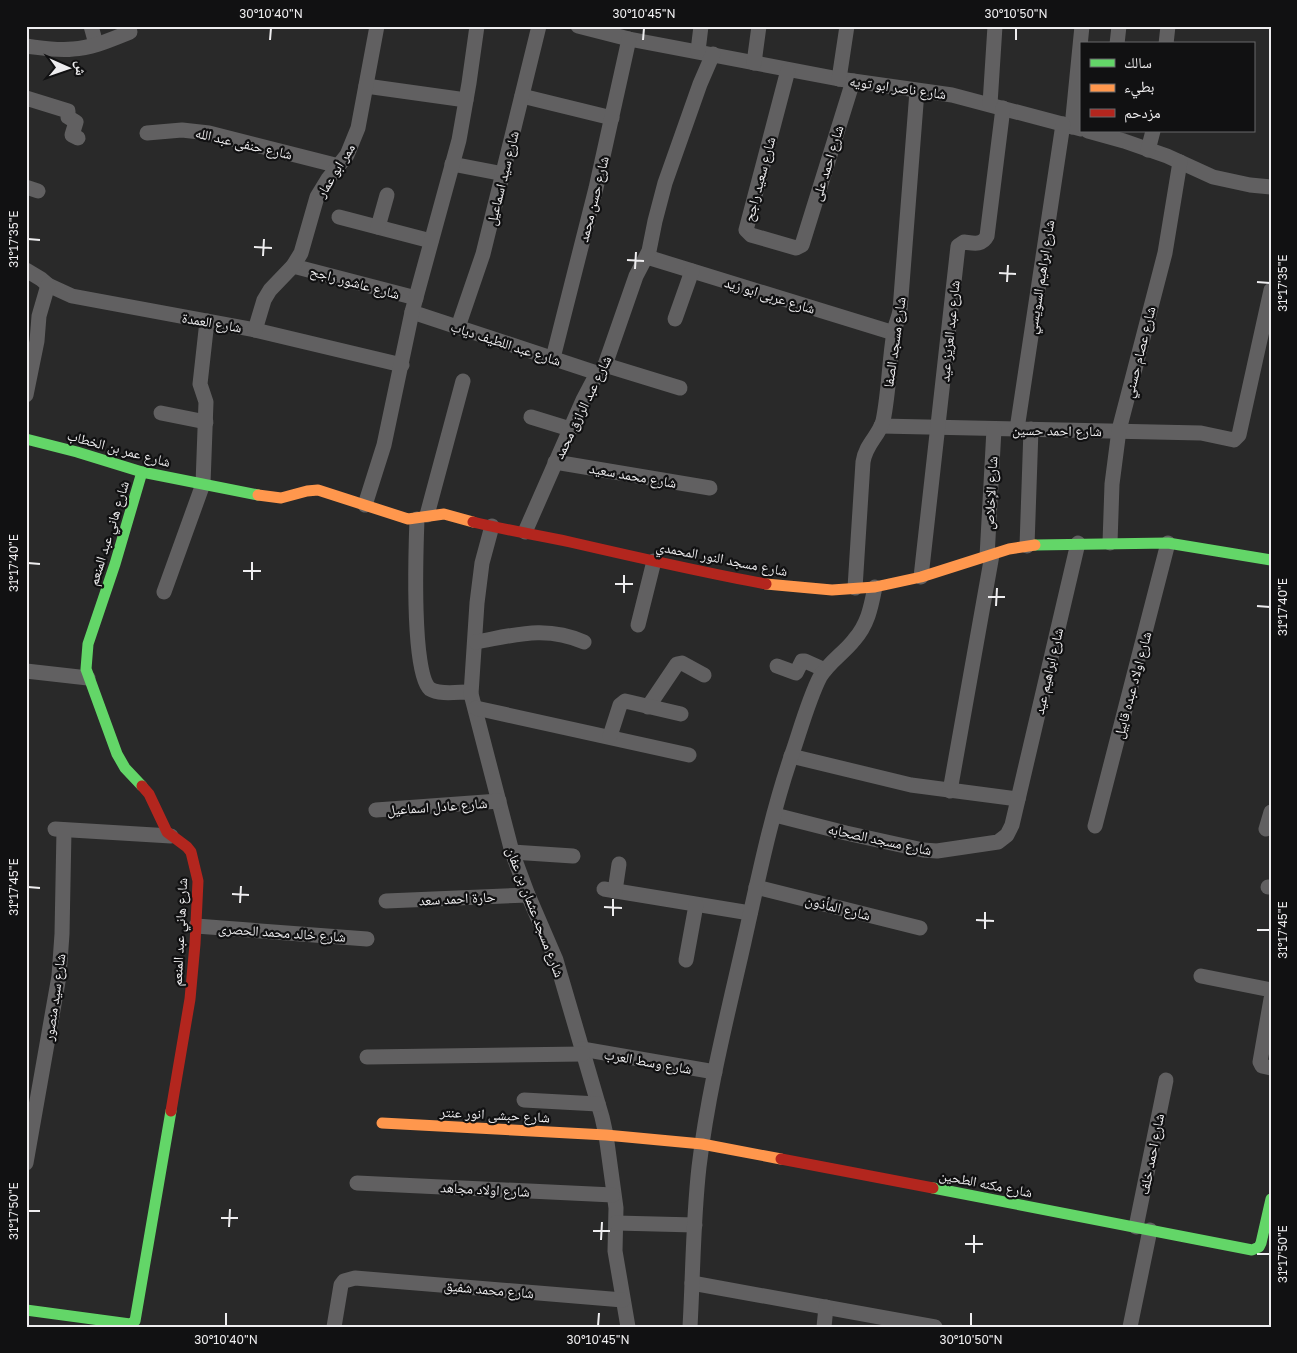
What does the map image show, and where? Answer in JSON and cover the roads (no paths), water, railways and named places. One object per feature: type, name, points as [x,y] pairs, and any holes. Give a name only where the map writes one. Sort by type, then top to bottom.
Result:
[{"type":"street","points":[[91,26],[96,44]]},
{"type":"street","name":"ممر ابو عمار","points":[[255,330],[261,305],[266,295],[293,266],[301,253],[317,197],[328,178],[347,155],[356,136],[377,26]]},
{"type":"street","points":[[365,505],[384,445],[414,305],[459,140],[477,26]]},
{"type":"street","name":"شارع سيد اسماعيل","points":[[458,327],[483,254],[504,174],[538,26]]},
{"type":"street","name":"شارع ناصر ابو تويه","points":[[578,26],[629,39],[788,70],[952,95],[1072,127]]},
{"type":"street","name":"شارع عبد الرازق محمد","points":[[525,532],[570,429],[593,381],[603,369],[636,276],[647,258],[665,183],[700,84],[706,53],[702,26]]},
{"type":"street","points":[[754,63],[759,26]]},
{"type":"street","name":"شارع احمد على","points":[[802,245],[846,80],[847,26]]},
{"type":"street","points":[[995,26],[996,106]]},
{"type":"street","name":"شارع ابراهيم السويسي","points":[[1080,42],[1082,26]]},
{"type":"street","points":[[1117,42],[1119,26]]},
{"type":"street","points":[[1166,42],[1168,26]]},
{"type":"street","points":[[26,46],[58,50],[75,49],[130,32]]},
{"type":"street","name":"شارع حسن محمد","points":[[553,358],[596,188],[629,39]]},
{"type":"street","name":"شارع ابراهيم السويسي","points":[[1027,546],[1024,429],[1072,127],[1080,46]]},
{"type":"street","name":"شارع سعيد راجح","points":[[788,70],[746,230],[751,235],[793,248],[802,245]]},
{"type":"street","points":[[366,86],[466,100]]},
{"type":"street","name":"شارع مسجد الصفا","points":[[855,588],[863,462],[867,447],[881,426],[888,392],[894,333],[900,310],[917,91]]},
{"type":"street","points":[[522,96],[612,118]]},
{"type":"street","points":[[26,98],[68,111],[68,117],[76,122],[72,135],[78,138]]},
{"type":"street","name":"شارع عبد العزيز عيد","points":[[921,577],[958,246],[964,242],[982,242],[987,236],[996,106]]},
{"type":"street","name":"شارع حنفى عبد الله","points":[[147,134],[182,130],[209,133],[339,166]]},
{"type":"street","points":[[1091,132],[1148,150],[1212,176],[1232,182],[1271,187]]},
{"type":"street","points":[[1148,150],[1153,132]]},
{"type":"street","name":"شارع عصام حسني","points":[[1110,543],[1112,484],[1119,430],[1167,244],[1180,162]]},
{"type":"street","points":[[452,164],[504,174]]},
{"type":"street","points":[[378,227],[387,195]]},
{"type":"street","points":[[339,217],[431,241]]},
{"type":"street","name":"شارع عربى ابو زيد","points":[[647,258],[894,333]]},
{"type":"street","name":"شارع عاشور راجح","points":[[293,266],[414,305]]},
{"type":"street","name":"شارع العمدة","points":[[26,270],[48,285],[86,300],[255,330],[402,366]]},
{"type":"street","points":[[675,319],[692,271]]},
{"type":"street","points":[[26,395],[32,330],[39,316],[48,285]]},
{"type":"street","name":"شارع احمد حسين","points":[[881,426],[1119,430],[1201,433],[1231,440],[1237,438],[1271,290]]},
{"type":"street","name":"شارع عبد اللطيف دياب","points":[[414,305],[458,327],[553,358],[680,388]]},
{"type":"street","points":[[164,592],[204,484],[206,402],[200,384],[207,321]]},
{"type":"street","points":[[463,381],[422,517],[415,575],[421,670],[427,686],[434,691],[468,692],[474,701],[689,755]]},
{"type":"street","points":[[161,413],[206,422]]},
{"type":"street","points":[[531,417],[570,429]]},
{"type":"street","name":"شارع الإخلاص","points":[[950,791],[989,556],[994,429]]},
{"type":"street","name":"شارع عمر بن الخطاب","points":[[26,439],[142,472],[204,484]]},
{"type":"street","name":"شارع محمد سعيد","points":[[555,462],[710,488]]},
{"type":"street","name":"شارع هاني عبد المنعم","points":[[26,1310],[130,1324],[135,1321],[190,999],[196,926],[197,872],[191,852],[163,827],[149,794],[125,768],[116,754],[88,678],[86,661],[88,644],[115,564],[142,472]]},
{"type":"street","name":"شارع مسجد النور المحمدي","points":[[204,484],[244,493],[281,498],[318,490],[408,519],[444,514],[726,577],[770,585],[832,590],[875,587],[921,577],[1027,546],[1078,543],[1168,543],[1271,560]]},
{"type":"street","name":"شارع مسجد عثمان بن عفان","points":[[492,526],[482,562],[477,603],[474,701],[512,852],[556,960],[606,1135],[616,1223],[616,1252],[628,1327]]},
{"type":"street","name":"شارع ابراهيم عيد","points":[[1018,800],[1078,543]]},
{"type":"street","name":"شارع اولاد عبده قابيل","points":[[1095,826],[1168,543]]},
{"type":"street","points":[[638,625],[654,561]]},
{"type":"street","points":[[690,1327],[695,1225],[702,1144],[721,1037],[756,887],[791,756],[817,684],[825,670],[854,641],[863,629],[869,617],[875,587]]},
{"type":"street","points":[[476,642],[542,632],[562,634],[584,642]]},
{"type":"street","points":[[777,666],[795,673],[798,672],[802,661],[805,660],[825,670]]},
{"type":"street","points":[[648,707],[677,664],[682,664],[704,675]]},
{"type":"street","points":[[26,671],[88,678]]},
{"type":"street","points":[[610,736],[620,705],[625,701],[682,714]]},
{"type":"street","points":[[791,756],[911,786],[1018,800]]},
{"type":"street","name":"شارع مسجد الصحابه","points":[[775,815],[846,833],[923,850],[937,851],[998,842],[1006,835],[1012,825],[1018,800]]},
{"type":"street","name":"شارع عادل اسماعيل","points":[[376,810],[499,801]]},
{"type":"street","points":[[1266,829],[1271,812]]},
{"type":"street","name":"شارع سيد منصور","points":[[26,1163],[59,976],[62,934],[60,829],[171,836]]},
{"type":"street","points":[[512,852],[573,856]]},
{"type":"street","points":[[619,864],[609,890],[750,913]]},
{"type":"street","name":"شارع المأذون","points":[[756,887],[920,928]]},
{"type":"street","name":"حارة احمد سعد","points":[[386,901],[528,895]]},
{"type":"street","points":[[686,960],[696,905]]},
{"type":"street","name":"شارع خالد محمد الحصرى","points":[[196,926],[367,938]]},
{"type":"street","points":[[1201,976],[1271,990]]},
{"type":"street","points":[[1271,998],[1260,1062],[1262,1066],[1271,1068]]},
{"type":"street","name":"شارع وسط العرب","points":[[366,1057],[582,1052],[715,1072]]},
{"type":"street","name":"شارع احمد خلف","points":[[1130,1327],[1166,1080]]},
{"type":"street","points":[[524,1100],[598,1104]]},
{"type":"street","name":"شارع حبشى انور عنتر","points":[[382,1122],[606,1135],[702,1144]]},
{"type":"street","name":"شارع مكنه الطحين","points":[[702,1144],[1252,1250],[1261,1244],[1271,1198]]},
{"type":"street","name":"شارع اولاد مجاهد","points":[[357,1183],[613,1195]]},
{"type":"street","points":[[616,1223],[695,1225]]},
{"type":"street","name":"شارع محمد شفيق","points":[[334,1327],[341,1285],[344,1281],[355,1278],[623,1300]]},
{"type":"street","points":[[692,1283],[826,1307],[891,1323],[935,1327]]},
{"type":"street","points":[[824,1327],[826,1307]]}]
